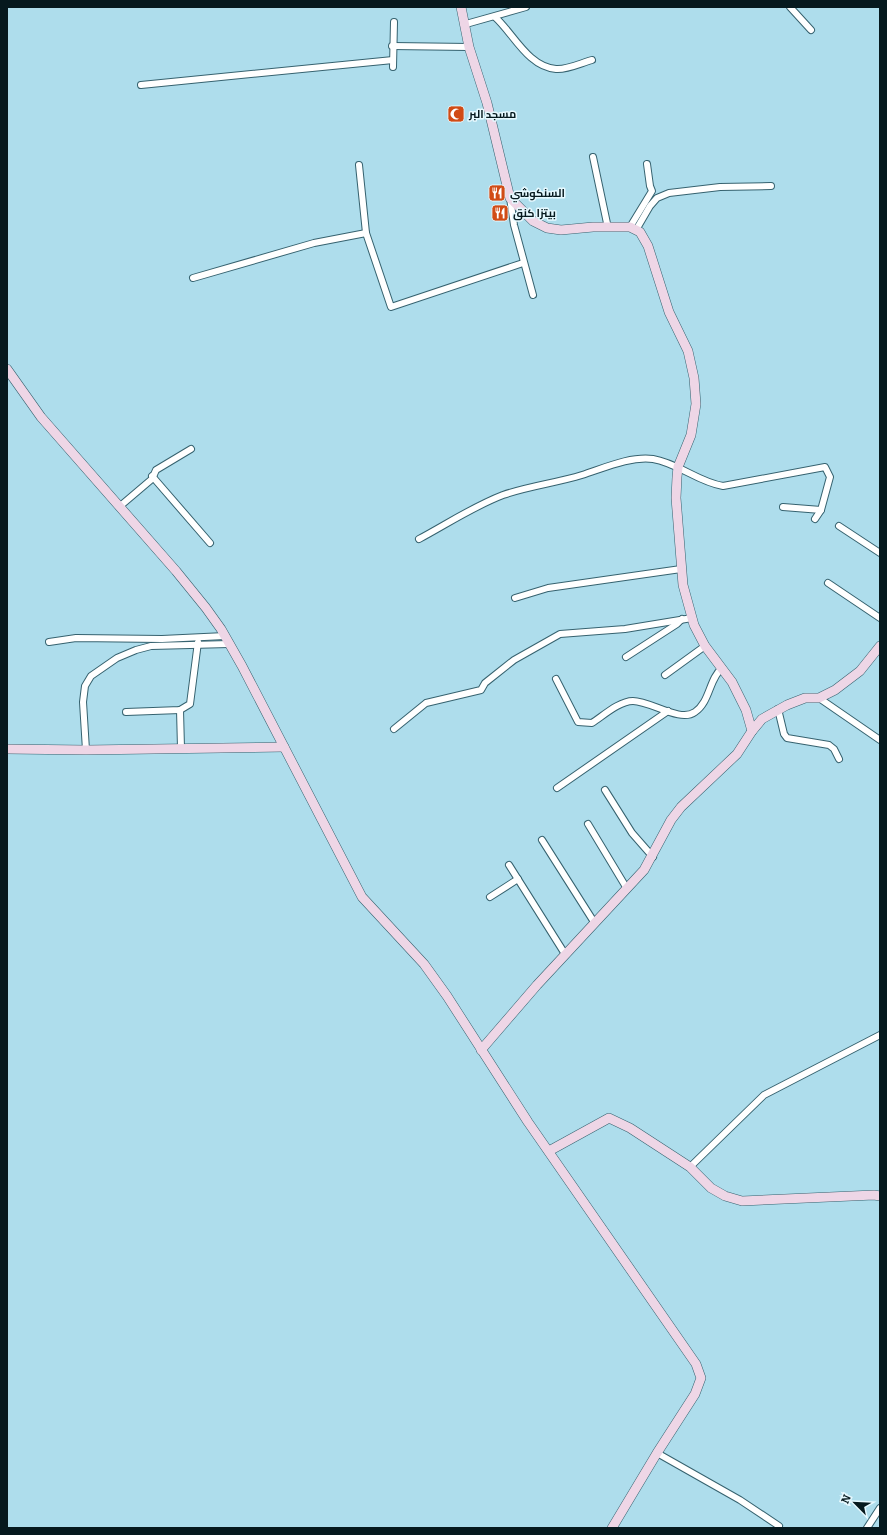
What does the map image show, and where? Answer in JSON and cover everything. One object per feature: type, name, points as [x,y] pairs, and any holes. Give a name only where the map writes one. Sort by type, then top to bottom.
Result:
[{"type":"street","points":[[461,7],[466,24],[469,47],[487,103],[510,198],[511,213],[523,263],[533,295]]},
{"type":"street","points":[[466,24],[526,7]]},
{"type":"street","points":[[790,7],[811,30]]},
{"type":"street","points":[[495,17],[530,56],[552,68],[564,68],[592,60]]},
{"type":"street","points":[[393,68],[392,46],[394,22]]},
{"type":"street","points":[[392,46],[469,47]]},
{"type":"street","points":[[141,84],[393,60]]},
{"type":"street","points":[[593,157],[608,228]]},
{"type":"street","points":[[633,228],[652,190],[650,186],[647,164]]},
{"type":"street","points":[[359,165],[366,232],[391,307],[523,263]]},
{"type":"street","points":[[633,228],[657,198],[669,193],[720,187],[771,186]]},
{"type":"street","points":[[510,198],[533,221],[547,228],[561,230],[593,227],[633,228],[642,235],[648,246],[669,312],[688,351],[694,378],[696,404],[691,435],[678,467],[676,498],[680,569],[687,618],[705,646],[732,682],[746,710],[752,731]]},
{"type":"street","points":[[193,278],[314,243],[366,232]]},
{"type":"street","points":[[7,369],[41,417],[176,571],[206,608],[227,640],[362,896],[424,964],[447,996],[481,1050],[549,1151],[696,1364],[701,1378],[695,1394],[657,1453],[612,1528]]},
{"type":"street","points":[[119,507],[152,479],[152,476],[156,470],[191,449]]},
{"type":"street","points":[[420,539],[501,496],[524,488],[567,479],[640,458],[654,460],[678,467],[688,474],[723,486],[825,467],[830,477],[821,510],[815,519]]},
{"type":"street","points":[[152,476],[210,543]]},
{"type":"street","points":[[783,506],[821,510]]},
{"type":"street","points":[[839,526],[880,553]]},
{"type":"street","points":[[515,598],[548,588],[680,569]]},
{"type":"street","points":[[828,583],[880,618]]},
{"type":"street","points":[[626,657],[687,618]]},
{"type":"street","points":[[394,729],[426,703],[481,690],[485,683],[514,660],[560,634],[625,629],[687,618]]},
{"type":"street","points":[[49,642],[76,638],[200,637],[227,640]]},
{"type":"street","points":[[126,712],[180,710],[190,704],[192,698],[197,646],[200,637]]},
{"type":"street","points":[[86,750],[83,702],[85,686],[91,676],[117,658],[136,650],[151,646],[197,646],[227,640]]},
{"type":"street","points":[[665,675],[705,646]]},
{"type":"street","points":[[481,1050],[565,954],[626,887],[644,870],[653,856],[671,820],[682,807],[737,754],[762,719],[778,709],[805,698],[819,698],[848,681],[860,671],[880,646]]},
{"type":"street","points":[[556,679],[578,722],[592,723],[620,705],[632,701],[679,715],[695,713],[705,700],[716,674],[722,668]]},
{"type":"street","points":[[819,698],[880,740]]},
{"type":"street","points":[[778,709],[784,734],[787,738],[829,745],[834,749],[839,759]]},
{"type":"street","points":[[180,710],[181,748]]},
{"type":"street","points":[[557,788],[668,711]]},
{"type":"street","points":[[7,749],[86,750],[284,747]]},
{"type":"street","points":[[605,790],[632,833],[653,856]]},
{"type":"street","points":[[588,824],[626,887]]},
{"type":"street","points":[[542,840],[594,922]]},
{"type":"street","points":[[509,866],[565,954]]},
{"type":"street","points":[[490,897],[518,878]]},
{"type":"street","points":[[690,1167],[764,1095],[880,1035]]},
{"type":"street","points":[[549,1151],[609,1118],[630,1128],[690,1167],[711,1188],[725,1196],[742,1201],[880,1196]]},
{"type":"street","points":[[657,1453],[740,1500],[780,1526]]},
{"type":"street","points":[[867,1528],[880,1508]]},
{"type":"place","name":"مسجد البر","points":[[456,114]]},
{"type":"place","name":"السنكوشي","points":[[497,193]]},
{"type":"place","name":"بيتزا كنق","points":[[500,213]]}]
